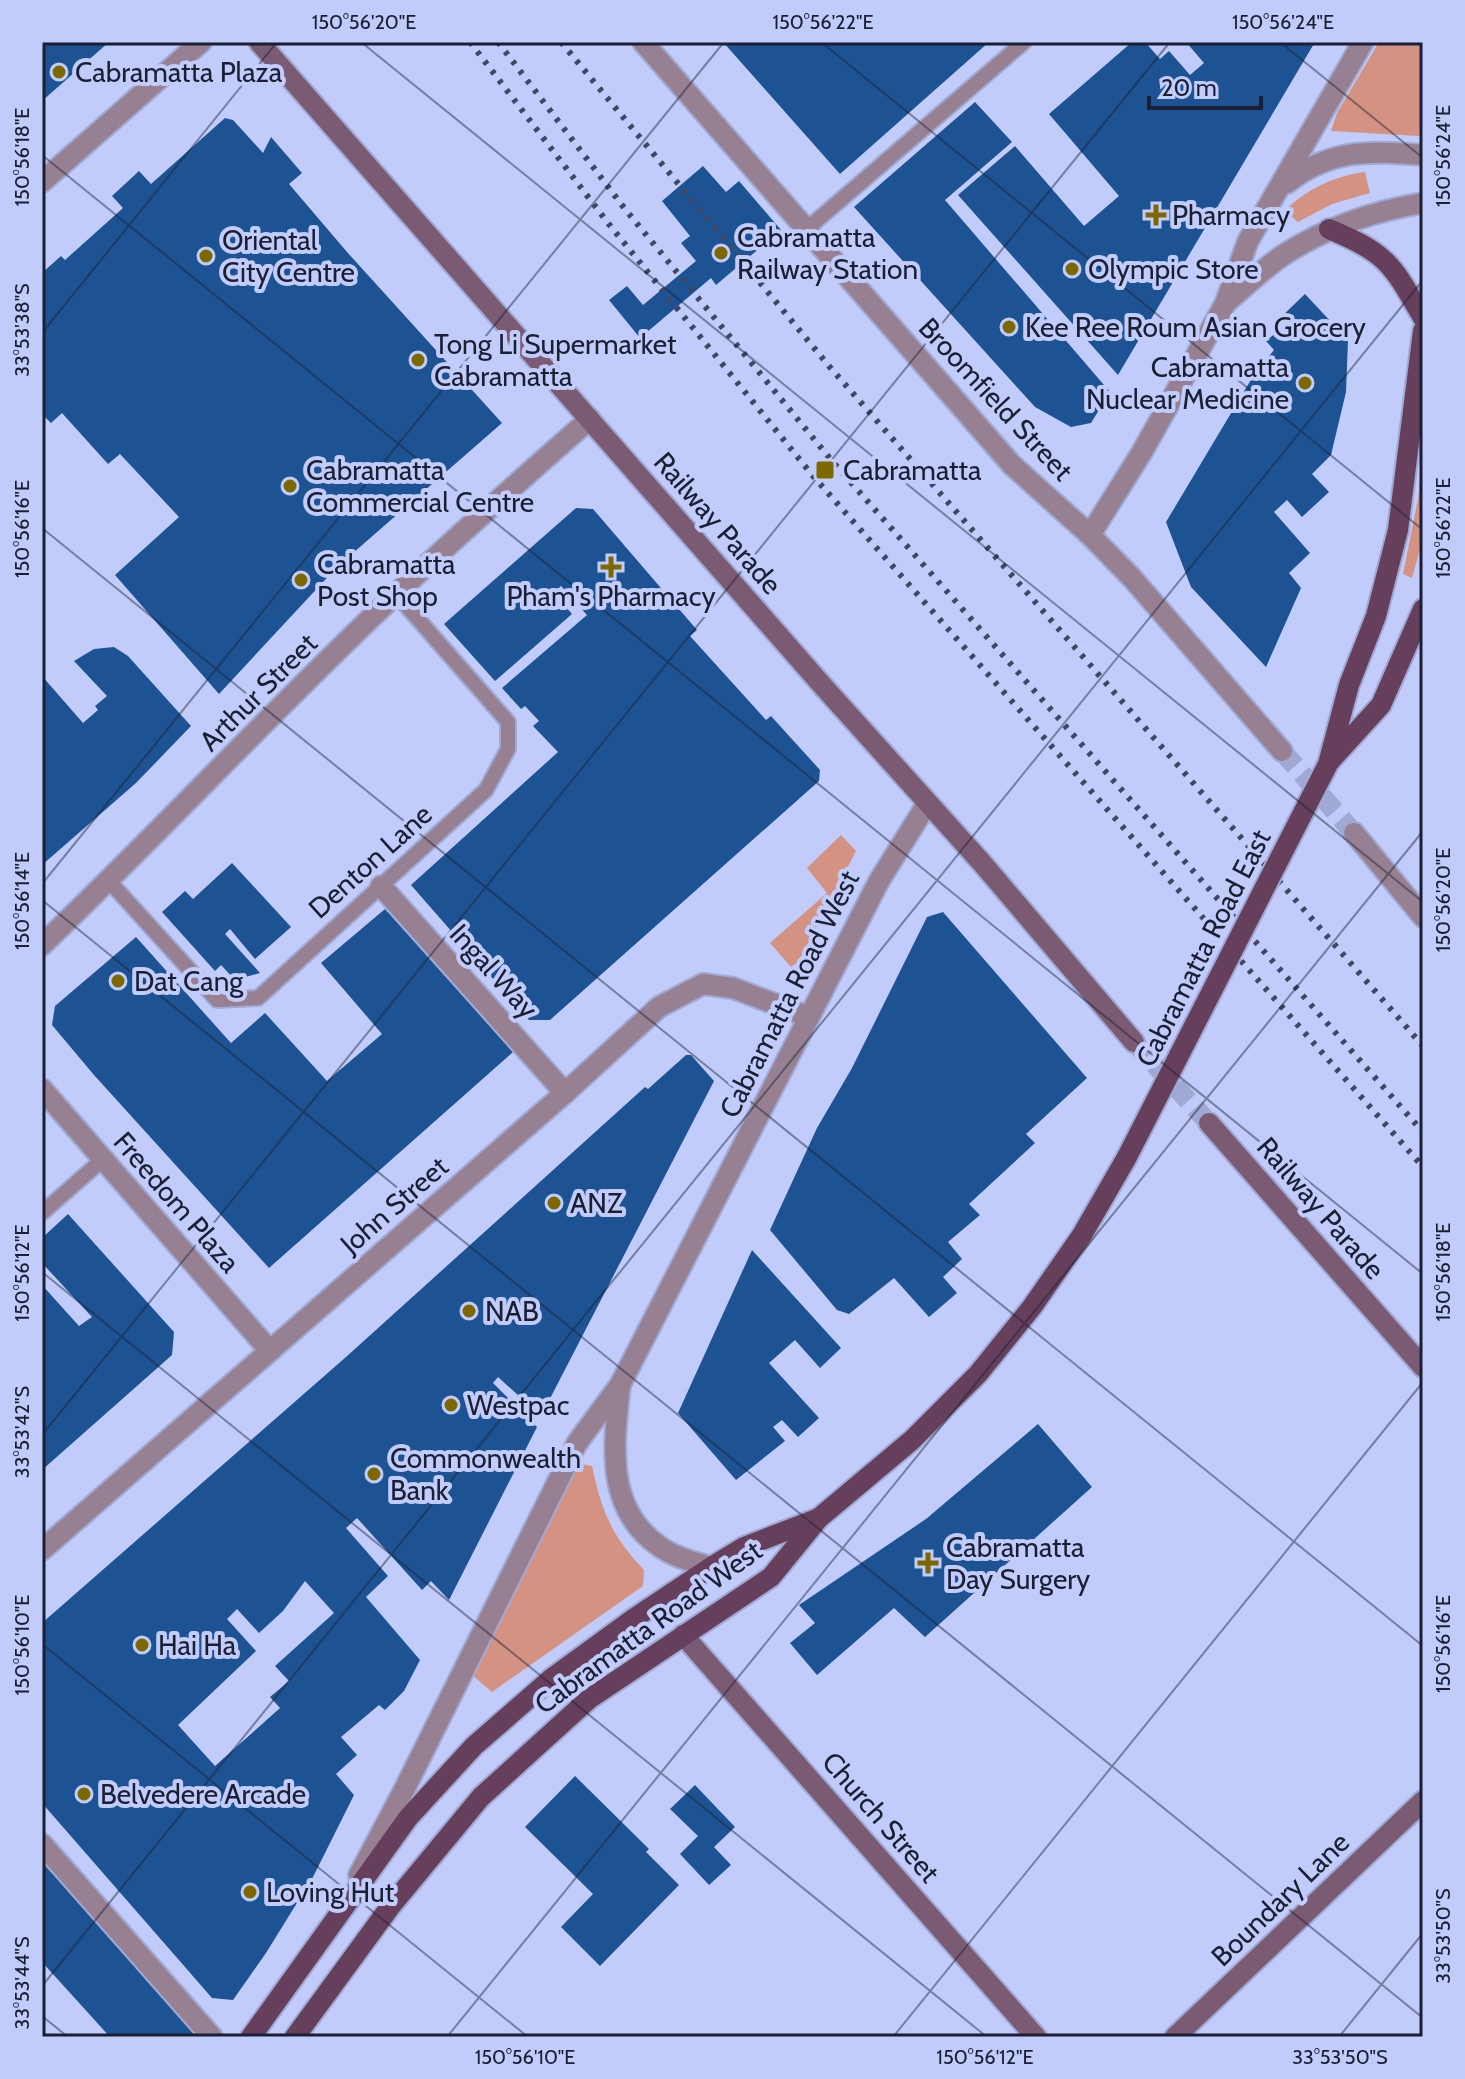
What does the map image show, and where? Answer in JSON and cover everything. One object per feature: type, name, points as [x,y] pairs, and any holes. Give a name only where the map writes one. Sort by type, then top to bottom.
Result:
[{"type":"main road","name":"Railway Parade","points":[[259,42],[982,863],[1134,1042]]},
{"type":"main road","points":[[1329,229],[1377,252],[1389,263],[1423,318]]},
{"type":"main road","name":"Cabramatta Road East","points":[[1127,1157],[1328,764],[1349,685],[1376,616],[1398,530],[1423,331]]},
{"type":"main road","name":"Cabramatta Road East","points":[[1328,764],[1381,705],[1423,609]]},
{"type":"main road","name":"Railway Parade","points":[[1209,1123],[1423,1367]]},
{"type":"main road","name":"Cabramatta Road West","points":[[295,2037],[390,1907],[481,1797],[589,1699],[771,1577],[819,1518],[912,1440],[978,1374],[1032,1307],[1082,1235],[1127,1157]]},
{"type":"main road","name":"Cabramatta Road West","points":[[251,2037],[408,1818],[474,1746],[552,1678],[711,1567],[744,1547],[819,1518]]},
{"type":"main road","name":"Church Street","points":[[683,1635],[1036,2037]]},
{"type":"main road","name":"Boundary Lane","points":[[1175,2037],[1423,1801]]},
{"type":"street","points":[[42,182],[201,42]]},
{"type":"street","name":"Broomfield Street","points":[[643,42],[1012,465],[1090,535],[1132,578],[1282,751]]},
{"type":"street","points":[[1090,535],[1142,452],[1225,304],[1248,241],[1363,42]]},
{"type":"street","points":[[1278,190],[1307,167],[1337,155],[1379,151],[1423,155]]},
{"type":"street","points":[[1225,304],[1283,255],[1329,229],[1423,203]]},
{"type":"street","name":"Arthur Street","points":[[42,945],[396,594],[590,419]]},
{"type":"street","name":"Cabramatta Road West","points":[[336,1917],[404,1790],[577,1443],[620,1385],[885,869],[927,804]]},
{"type":"street","points":[[1354,833],[1423,917]]},
{"type":"street","name":"Ingal Way","points":[[381,886],[565,1093]]},
{"type":"street","name":"John Street","points":[[42,1550],[565,1093],[659,1007],[703,984],[733,988],[809,1017]]},
{"type":"street","name":"Freedom Plaza","points":[[42,1089],[270,1351]]},
{"type":"street","name":"Cabramatta Road West","points":[[620,1385],[613,1454],[623,1503],[659,1547],[711,1567]]},
{"type":"street","points":[[42,1844],[212,2037]]},
{"type":"lane","points":[[808,228],[1024,42]]},
{"type":"lane","name":"Denton Lane","points":[[109,881],[217,1000],[258,998],[486,790],[508,749],[508,722],[396,594]]},
{"type":"lane","points":[[42,1213],[102,1160]]},
{"type":"shaded area","points":[[1379,42],[1423,42],[1423,126],[1419,136],[1331,131],[1337,113]]},
{"type":"shaded area","points":[[1365,172],[1370,193],[1332,204],[1298,222],[1285,211],[1302,196],[1322,185],[1343,176]]},
{"type":"shaded area","points":[[1423,448],[1423,539],[1412,578],[1403,574],[1418,499]]},
{"type":"shaded area","points":[[841,835],[856,851],[799,961],[791,967],[770,943],[827,893],[807,868]]},
{"type":"shaded area","points":[[577,1463],[592,1466],[609,1522],[644,1570],[643,1586],[492,1692],[472,1675]]},
{"type":"building","name":"Cabramatta Plaza","points":[[42,42],[109,42],[42,101]]},
{"type":"building","points":[[723,42],[989,42],[840,174]]},
{"type":"building","points":[[1132,42],[1145,42],[1160,59],[1169,51],[1190,75],[1204,63],[1186,42],[1315,42],[1118,375],[958,195],[1015,146],[1084,226],[1119,196],[1049,114]]},
{"type":"building","points":[[975,102],[1012,142],[945,200],[1110,392],[1091,423],[1071,427],[1035,407],[854,207]]},
{"type":"building","points":[[225,118],[233,120],[263,153],[271,137],[302,173],[289,184],[502,423],[337,567],[219,694],[115,575],[179,517],[120,454],[108,464],[62,413],[51,423],[42,414],[42,273],[61,256],[65,260],[123,208],[112,196],[139,171],[151,184]]},
{"type":"building","name":"Cabramatta Railway Station","points":[[703,166],[726,192],[739,181],[781,230],[716,285],[711,278],[640,338],[609,300],[627,286],[643,305],[696,261],[681,243],[690,236],[662,201]]},
{"type":"building","points":[[1305,294],[1348,340],[1346,392],[1331,455],[1312,474],[1329,492],[1302,517],[1287,500],[1274,512],[1310,553],[1289,573],[1301,588],[1266,667],[1191,587],[1166,522],[1255,373],[1274,350],[1266,341],[1285,325],[1279,319]]},
{"type":"building","points":[[576,508],[593,509],[697,630],[690,636],[766,720],[771,716],[820,770],[819,781],[550,1020],[529,1020],[411,885],[558,752],[533,726],[539,721],[525,706],[521,709],[502,688],[587,615],[561,586],[554,593],[572,614],[495,681],[444,624]]},
{"type":"building","points":[[114,647],[128,656],[191,726],[136,783],[42,865],[42,676],[83,723],[98,710],[95,706],[107,696],[74,661],[94,649]]},
{"type":"building","points":[[232,863],[291,927],[255,959],[230,929],[225,934],[260,973],[235,980],[221,965],[215,971],[162,912],[185,891],[193,899]]},
{"type":"building","points":[[385,909],[513,1052],[269,1268],[52,1025],[55,1006],[136,937],[231,1043],[265,1013],[327,1081],[382,1034],[321,963]]},
{"type":"building","points":[[943,912],[1087,1078],[1026,1134],[1035,1143],[969,1204],[980,1215],[948,1242],[962,1259],[943,1277],[957,1293],[929,1317],[894,1278],[849,1314],[837,1310],[770,1230],[817,1128],[852,1068],[927,917]]},
{"type":"building","points":[[686,1055],[691,1055],[714,1081],[541,1416],[498,1377],[493,1383],[537,1427],[449,1600],[431,1581],[422,1590],[357,1518],[346,1528],[388,1576],[366,1597],[420,1660],[404,1691],[385,1710],[379,1705],[341,1737],[357,1755],[336,1774],[354,1795],[313,1877],[266,1953],[233,2000],[212,1998],[42,1803],[42,1623],[346,1357],[645,1087],[648,1089]],"holes":[[[305,1581],[334,1613],[275,1666],[289,1681],[270,1697],[280,1708],[215,1766],[178,1725],[256,1651],[227,1619],[237,1609],[259,1633],[283,1611]]]},
{"type":"building","points":[[68,1214],[174,1332],[172,1355],[42,1470],[42,1285],[79,1326],[92,1317],[42,1263],[42,1238]]},
{"type":"building","points":[[752,1250],[841,1348],[820,1368],[795,1340],[769,1363],[819,1418],[798,1437],[782,1420],[773,1427],[785,1441],[736,1480],[678,1413]]},
{"type":"building","name":"Cabramatta Day Surgery","points":[[1038,1424],[1092,1487],[925,1637],[894,1608],[817,1675],[790,1643],[815,1623],[799,1605],[926,1519]]},
{"type":"building","points":[[575,1776],[649,1849],[646,1852],[679,1885],[600,1966],[561,1927],[593,1894],[525,1827]]},
{"type":"building","points":[[695,1785],[735,1827],[714,1847],[731,1865],[709,1885],[680,1854],[698,1836],[670,1809]]},
{"type":"building","points":[[42,1856],[201,2037],[110,2037],[42,1962]]},
{"type":"tunnel","points":[[1282,751],[1354,833]]},
{"type":"tunnel","points":[[1134,1042],[1209,1123]]},
{"type":"railway","points":[[470,42],[608,223],[813,476],[1423,1167]]},
{"type":"railway","points":[[498,42],[625,209],[832,461],[1423,1132]]},
{"type":"railway","points":[[561,42],[829,366],[1423,1046]]},
{"type":"place","name":"Cabramatta Plaza","points":[[59,72]]},
{"type":"place","name":"Pharmacy","points":[[1156,215]]},
{"type":"place","name":"Cabramatta Railway Station","points":[[721,253]]},
{"type":"place","name":"Oriental City Centre","points":[[206,256]]},
{"type":"place","name":"Olympic Store","points":[[1072,269]]},
{"type":"place","name":"Kee Ree Roum Asian Grocery","points":[[1009,327]]},
{"type":"place","name":"Tong Li Supermarket Cabramatta","points":[[418,360]]},
{"type":"place","name":"Cabramatta Nuclear Medicine","points":[[1305,383]]},
{"type":"place","name":"Cabramatta","points":[[825,470]]},
{"type":"place","name":"Cabramatta Commercial Centre","points":[[290,486]]},
{"type":"place","name":"Pham's Pharmacy","points":[[611,567]]},
{"type":"place","name":"Cabramatta Post Shop","points":[[301,580]]},
{"type":"place","name":"Dat Cang","points":[[118,981]]},
{"type":"place","name":"ANZ","points":[[554,1203]]},
{"type":"place","name":"NAB","points":[[469,1311]]},
{"type":"place","name":"Westpac","points":[[451,1405]]},
{"type":"place","name":"Commonwealth Bank","points":[[374,1474]]},
{"type":"place","name":"Cabramatta Day Surgery","points":[[928,1563]]},
{"type":"place","name":"Hai Ha","points":[[142,1645]]},
{"type":"place","name":"Belvedere Arcade","points":[[84,1794]]},
{"type":"place","name":"Loving Hut","points":[[250,1892]]}]
